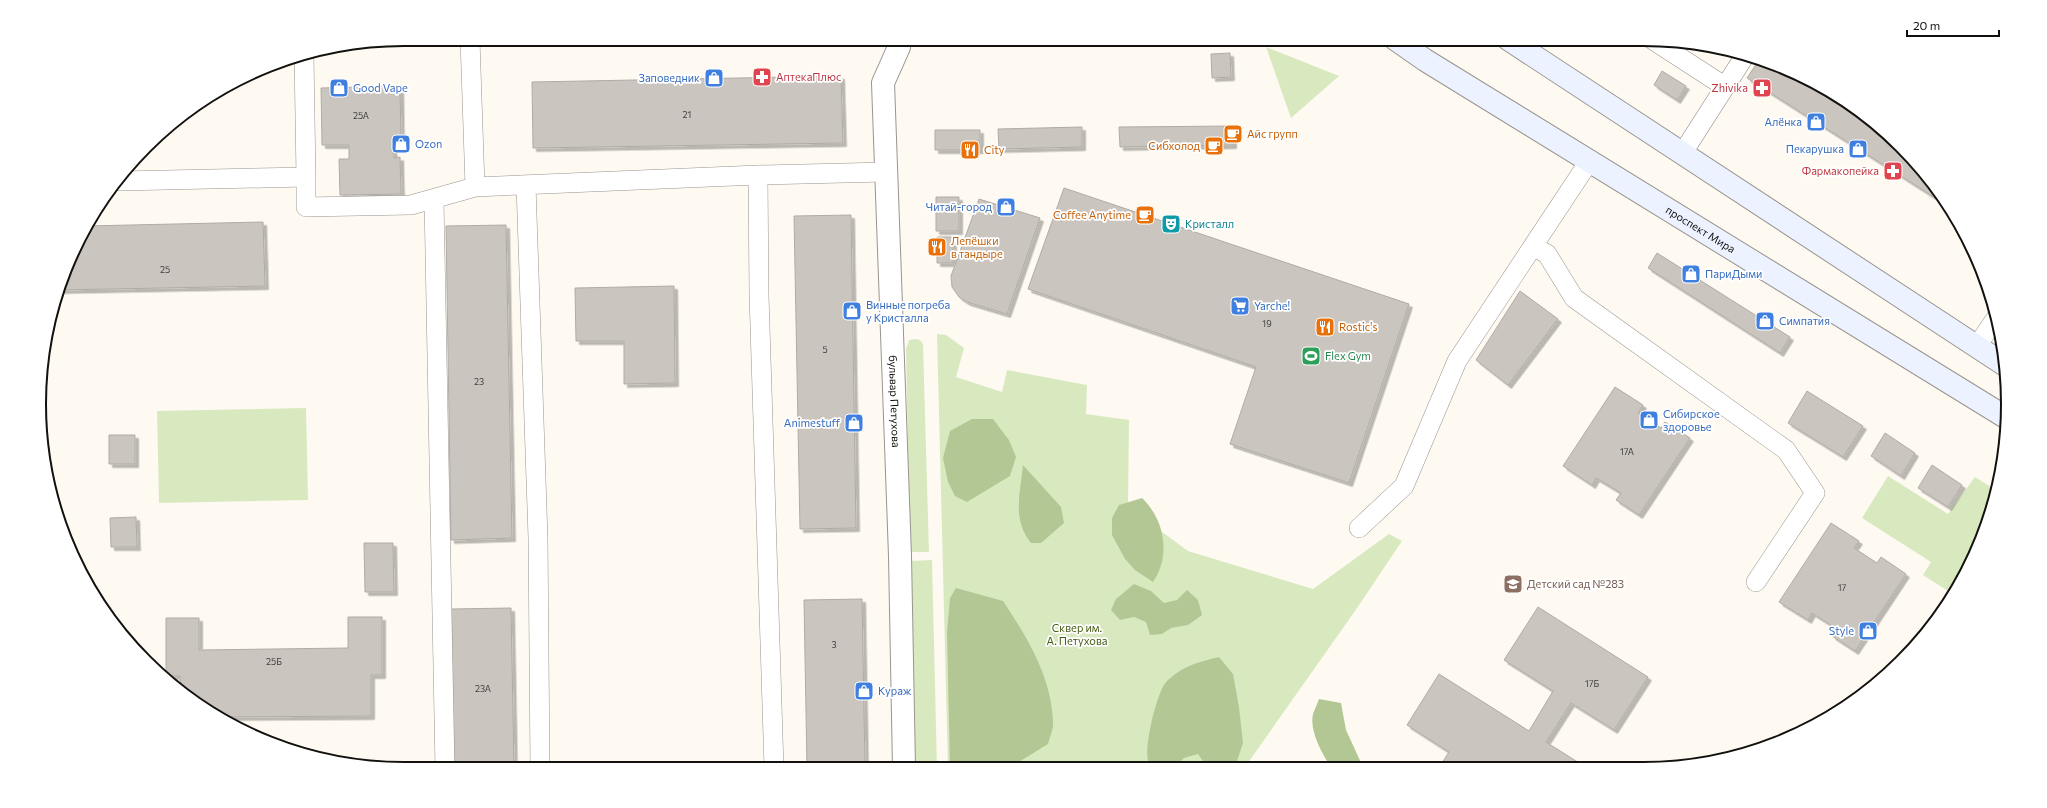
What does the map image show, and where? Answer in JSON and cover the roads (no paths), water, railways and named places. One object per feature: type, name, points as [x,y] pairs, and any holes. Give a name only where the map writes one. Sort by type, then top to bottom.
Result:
[{"type":"main road","name":"проспект Мира","points":[[1405,46],[1424,60],[1590,160],[2001,414]]},
{"type":"main road","points":[[1519,46],[1998,360]]},
{"type":"street","name":"бульвар Петухова","points":[[900,46],[883,83],[900,556],[904,762]]},
{"type":"lane","points":[[470,46],[476,187]]},
{"type":"lane","points":[[1663,47],[1724,86]]},
{"type":"lane","points":[[304,60],[306,207],[411,205],[434,200],[476,187],[758,175],[885,172]]},
{"type":"lane","points":[[1682,154],[1742,60]]},
{"type":"lane","points":[[1359,528],[1404,486],[1457,361],[1590,160]]},
{"type":"lane","points":[[758,175],[774,762]]},
{"type":"lane","points":[[124,181],[306,177]]},
{"type":"lane","points":[[526,185],[538,538],[540,762]]},
{"type":"lane","points":[[434,200],[445,762]]},
{"type":"lane","points":[[1533,246],[1547,254],[1574,298],[1786,450],[1815,493],[1756,582]]},
{"type":"lane","points":[[1977,346],[1992,324]]},
{"type":"place","name":"АптекаПлюс","points":[[762,77]]},
{"type":"place","name":"Заповедник","points":[[714,78]]},
{"type":"place","name":"Good Vape","points":[[339,88]]},
{"type":"place","name":"Zhivika","points":[[1762,88]]},
{"type":"place","name":"Алёнка","points":[[1816,122]]},
{"type":"place","name":"Айс групп","points":[[1233,134]]},
{"type":"place","name":"Ozon","points":[[401,144]]},
{"type":"place","name":"Сибхолод","points":[[1214,146]]},
{"type":"place","name":"Пекарушка","points":[[1858,149]]},
{"type":"place","name":"City","points":[[970,150]]},
{"type":"place","name":"Фармакопейка","points":[[1893,171]]},
{"type":"place","name":"Читай-город","points":[[1006,207]]},
{"type":"place","name":"Coffee Anytime","points":[[1145,215]]},
{"type":"place","name":"Кристалл","points":[[1171,224]]},
{"type":"place","name":"Лепёшки в тандыре","points":[[937,247]]},
{"type":"place","name":"ПариДыми","points":[[1691,274]]},
{"type":"place","name":"Yarche!","points":[[1240,306]]},
{"type":"place","name":"Винные погреба у Кристалла","points":[[852,311]]},
{"type":"place","name":"Симпатия","points":[[1765,321]]},
{"type":"place","name":"Rostic's","points":[[1325,327]]},
{"type":"place","name":"Flex Gym","points":[[1311,356]]},
{"type":"place","name":"Сибирское здоровье","points":[[1649,420]]},
{"type":"place","name":"Animestuff","points":[[854,423]]},
{"type":"place","name":"Детский сад №283","points":[[1513,584]]},
{"type":"place","name":"Style","points":[[1868,631]]},
{"type":"place","name":"Кураж","points":[[864,691]]},
{"type":"park label","name":"Сквер им. А. Петухова","points":[[1077,634]]}]
